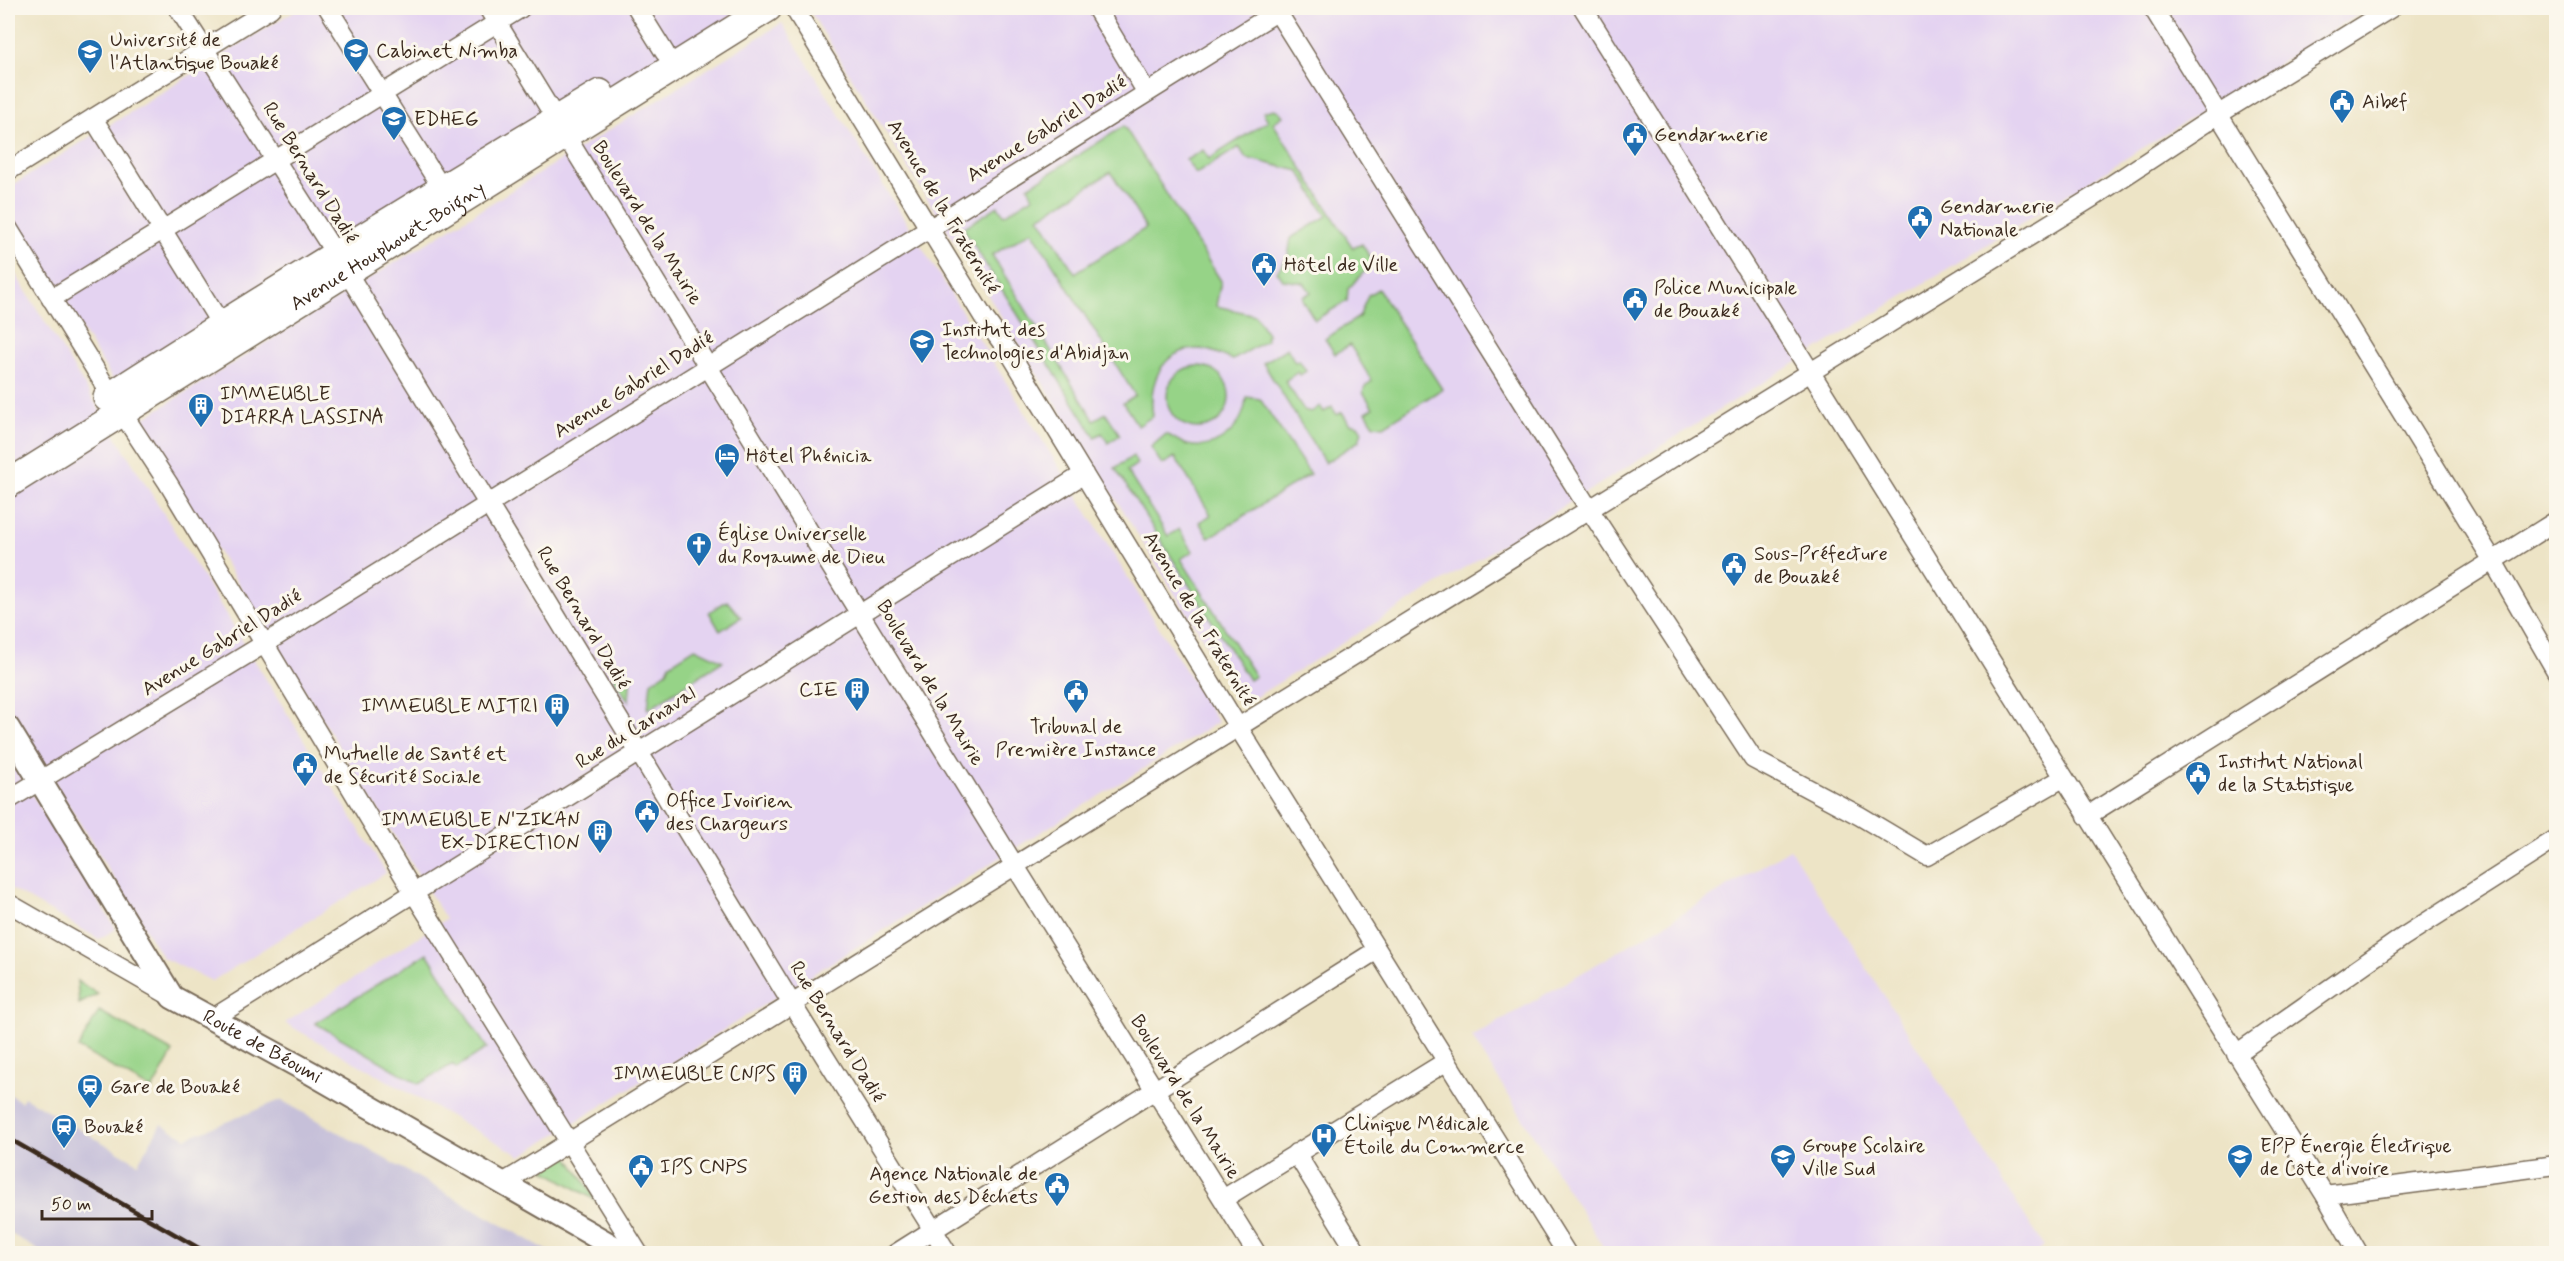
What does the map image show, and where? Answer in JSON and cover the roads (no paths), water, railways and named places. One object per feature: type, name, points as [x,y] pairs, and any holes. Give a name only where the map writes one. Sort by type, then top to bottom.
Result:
[{"type":"highway","name":"Avenue Houphouët-Boigny","points":[[8,484],[222,326],[341,263],[443,190],[561,128],[665,53],[739,8]]},
{"type":"highway","name":"Avenue Houphouët-Boigny","points":[[8,462],[116,403],[561,128],[768,8]]},
{"type":"main road","name":"Route de Béoumi","points":[[8,728],[172,997],[626,1254]]},
{"type":"street","name":"Rue Bernard Dadié","points":[[178,8],[341,263],[792,1004],[948,1254]]},
{"type":"street","points":[[8,171],[271,8]]},
{"type":"street","points":[[328,8],[443,190]]},
{"type":"street","points":[[51,299],[383,94],[493,15],[521,8]]},
{"type":"street","points":[[637,8],[665,53]]},
{"type":"street","name":"Avenue de la Fraternité","points":[[794,8],[984,318],[1011,355],[1447,1061],[1562,1252]]},
{"type":"street","points":[[1096,8],[1147,93]]},
{"type":"street","points":[[1582,8],[2325,1195],[2359,1254]]},
{"type":"street","points":[[2154,8],[2493,561],[2556,671]]},
{"type":"street","points":[[503,1183],[2092,197],[2219,114],[2391,8]]},
{"type":"street","points":[[1279,9],[1589,509],[1753,759],[1860,816],[1927,856],[2063,778]]},
{"type":"street","name":"Avenue Gabriel Dadié","points":[[8,801],[264,644],[1279,9]]},
{"type":"street","name":"Boulevard de la Mairie","points":[[493,15],[1015,866],[1257,1254]]},
{"type":"street","points":[[93,118],[222,326]]},
{"type":"street","points":[[8,228],[168,483],[414,893],[639,1254]]},
{"type":"street","name":"Rue du Carnaval","points":[[212,1019],[1084,474]]},
{"type":"street","points":[[2087,816],[2556,521]]},
{"type":"street","points":[[2236,1054],[2403,937],[2556,839]]},
{"type":"street","points":[[8,903],[172,997]]},
{"type":"street","points":[[895,1254],[1377,950]]},
{"type":"street","points":[[1223,1199],[1447,1061]]},
{"type":"street","points":[[1296,1154],[1358,1254]]},
{"type":"street","points":[[2325,1195],[2556,1165]]},
{"type":"railway","points":[[8,1138],[209,1254]]},
{"type":"place","name":"Cabinet Nimba","points":[[356,74]]},
{"type":"place","name":"Université de l'Atlantique Bouaké","points":[[90,75]]},
{"type":"place","name":"Aibef","points":[[2342,125]]},
{"type":"place","name":"EDHEG","points":[[394,142]]},
{"type":"place","name":"Gendarmerie","points":[[1635,158]]},
{"type":"place","name":"Gendarmerie Nationale","points":[[1920,241]]},
{"type":"place","name":"Hôtel de Ville","points":[[1264,288]]},
{"type":"place","name":"Police Municipale de Bouaké","points":[[1635,323]]},
{"type":"place","name":"Institut des Technologies d'Abidjan","points":[[922,365]]},
{"type":"place","name":"IMMEUBLE DIARRA LASSINA","points":[[201,429]]},
{"type":"place","name":"Hôtel Phénicia","points":[[727,479]]},
{"type":"place","name":"Église Universelle du Royaume de Dieu","points":[[699,568]]},
{"type":"place","name":"Sous-Préfecture de Bouaké","points":[[1734,588]]},
{"type":"place","name":"CIE","points":[[857,713]]},
{"type":"place","name":"Tribunal de Première Instance","points":[[1076,715]]},
{"type":"place","name":"IMMEUBLE MITRI","points":[[557,729]]},
{"type":"place","name":"Mutuelle de Santé et de Sécurité Sociale","points":[[305,788]]},
{"type":"place","name":"Institut National de la Statistique","points":[[2198,797]]},
{"type":"place","name":"Office Ivoirien des Chargeurs","points":[[647,835]]},
{"type":"place","name":"IMMEUBLE N'ZIKAN EX-DIRECTION","points":[[600,855]]},
{"type":"place","name":"IMMEUBLE CNPS","points":[[795,1097]]},
{"type":"place","name":"Gare de Bouaké","points":[[90,1110]]},
{"type":"place","name":"Bouaké","points":[[64,1150]]},
{"type":"place","name":"Clinique Médicale Étoile du Commerce","points":[[1324,1159]]},
{"type":"place","name":"Groupe Scolaire Ville Sud","points":[[1783,1180]]},
{"type":"place","name":"EPP Énergie Électrique de Côte d'ivoire","points":[[2240,1180]]},
{"type":"place","name":"IPS CNPS","points":[[641,1190]]},
{"type":"place","name":"Agence Nationale de Gestion des Déchets","points":[[1057,1208]]}]
